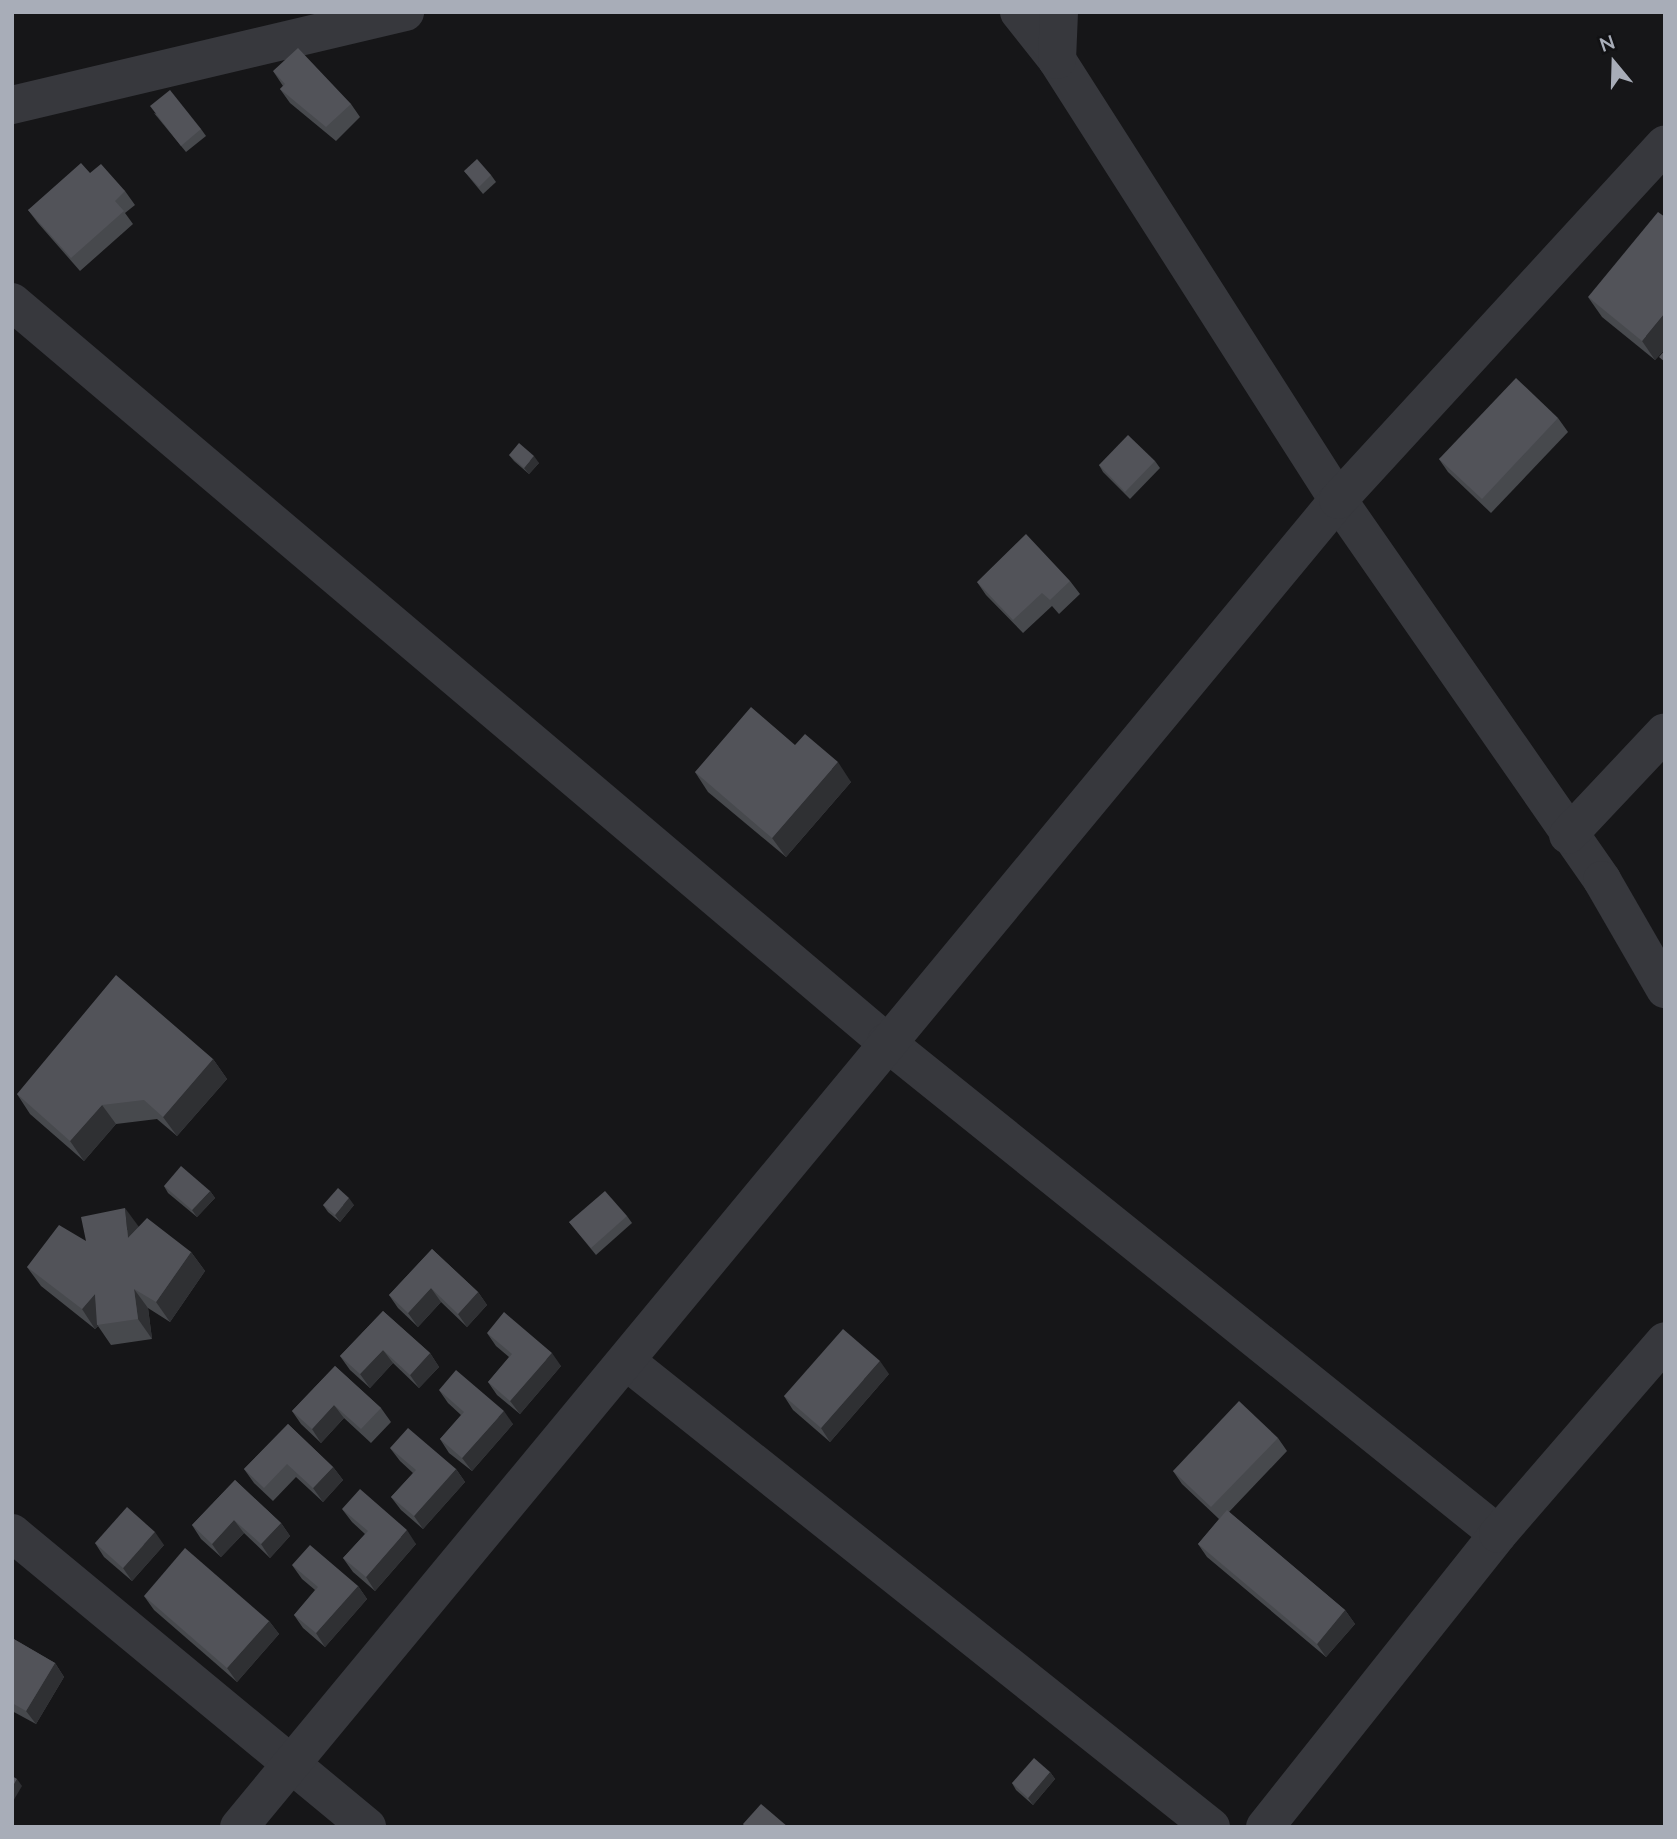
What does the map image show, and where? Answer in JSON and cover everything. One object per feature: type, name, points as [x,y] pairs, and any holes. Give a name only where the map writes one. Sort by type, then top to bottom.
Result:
[{"type":"street","points":[[12,105],[405,12]]},
{"type":"street","points":[[1020,12],[1057,60],[1338,500],[1568,835],[1665,989]]},
{"type":"street","points":[[1057,60],[1059,12]]},
{"type":"street","points":[[239,1827],[293,1766],[886,1042],[1338,500],[1665,144]]},
{"type":"street","points":[[12,302],[886,1042],[1499,1534]]},
{"type":"street","points":[[1568,835],[1665,732]]},
{"type":"street","points":[[1265,1827],[1499,1534],[1664,1342]]},
{"type":"street","points":[[626,1361],[1211,1827]]},
{"type":"street","points":[[12,1533],[367,1827]]},
{"type":"building","points":[[298,48],[351,104],[326,127],[280,89],[285,84],[273,71]]},
{"type":"building","points":[[170,90],[201,129],[181,146],[150,106]]},
{"type":"building","points":[[477,159],[491,175],[479,187],[464,171]]},
{"type":"building","points":[[81,163],[90,173],[101,164],[125,191],[115,201],[124,211],[71,258],[28,210]]},
{"type":"building","points":[[1658,212],[1665,217],[1665,313],[1642,341],[1588,297]]},
{"type":"building","points":[[1665,350],[1665,362],[1659,357]]},
{"type":"building","points":[[1516,378],[1558,418],[1482,499],[1439,459]]},
{"type":"building","points":[[1128,435],[1155,461],[1125,492],[1099,465]]},
{"type":"building","points":[[519,443],[534,456],[524,468],[509,455]]},
{"type":"building","points":[[1026,534],[1070,581],[1050,600],[1042,593],[1013,620],[977,582]]},
{"type":"building","points":[[751,707],[795,745],[805,734],[838,762],[772,838],[695,772]]},
{"type":"building","points":[[116,975],[213,1059],[163,1117],[144,1100],[102,1105],[70,1141],[17,1094]]},
{"type":"building","points":[[181,1166],[210,1191],[192,1210],[164,1186]]},
{"type":"building","points":[[338,1188],[349,1198],[335,1215],[323,1205]]},
{"type":"building","points":[[605,1191],[627,1216],[591,1248],[569,1222]]},
{"type":"building","points":[[125,1208],[128,1238],[147,1218],[191,1252],[156,1302],[134,1289],[138,1319],[97,1325],[95,1294],[82,1309],[27,1267],[59,1225],[86,1241],[81,1217]]},
{"type":"building","points":[[432,1249],[478,1292],[458,1314],[431,1288],[408,1313],[389,1295]]},
{"type":"building","points":[[383,1311],[430,1353],[410,1375],[383,1350],[360,1374],[340,1356]]},
{"type":"building","points":[[504,1312],[552,1353],[510,1401],[488,1382],[512,1354],[487,1333]]},
{"type":"building","points":[[843,1329],[880,1361],[821,1428],[784,1396]]},
{"type":"building","points":[[335,1366],[381,1408],[361,1429],[334,1405],[312,1429],[292,1411]]},
{"type":"building","points":[[456,1370],[504,1411],[462,1458],[440,1439],[464,1412],[439,1390]]},
{"type":"building","points":[[1239,1401],[1278,1438],[1211,1507],[1173,1471]]},
{"type":"building","points":[[288,1424],[333,1467],[313,1488],[287,1464],[264,1488],[244,1469]]},
{"type":"building","points":[[408,1428],[456,1469],[414,1516],[391,1497],[416,1470],[390,1448]]},
{"type":"building","points":[[235,1480],[281,1523],[261,1544],[234,1520],[212,1544],[192,1525]]},
{"type":"building","points":[[360,1489],[407,1530],[366,1577],[343,1558],[368,1531],[342,1509]]},
{"type":"building","points":[[127,1507],[155,1532],[123,1568],[95,1543]]},
{"type":"building","points":[[1227,1510],[1345,1610],[1317,1644],[1198,1544]]},
{"type":"building","points":[[310,1545],[358,1586],[316,1633],[294,1615],[318,1587],[292,1565]]},
{"type":"building","points":[[185,1548],[269,1621],[227,1668],[144,1596]]},
{"type":"building","points":[[12,1638],[55,1663],[26,1711],[12,1703]]},
{"type":"building","points":[[1034,1758],[1050,1772],[1028,1798],[1012,1783]]},
{"type":"building","points":[[761,1804],[788,1827],[745,1827],[743,1824]]}]
